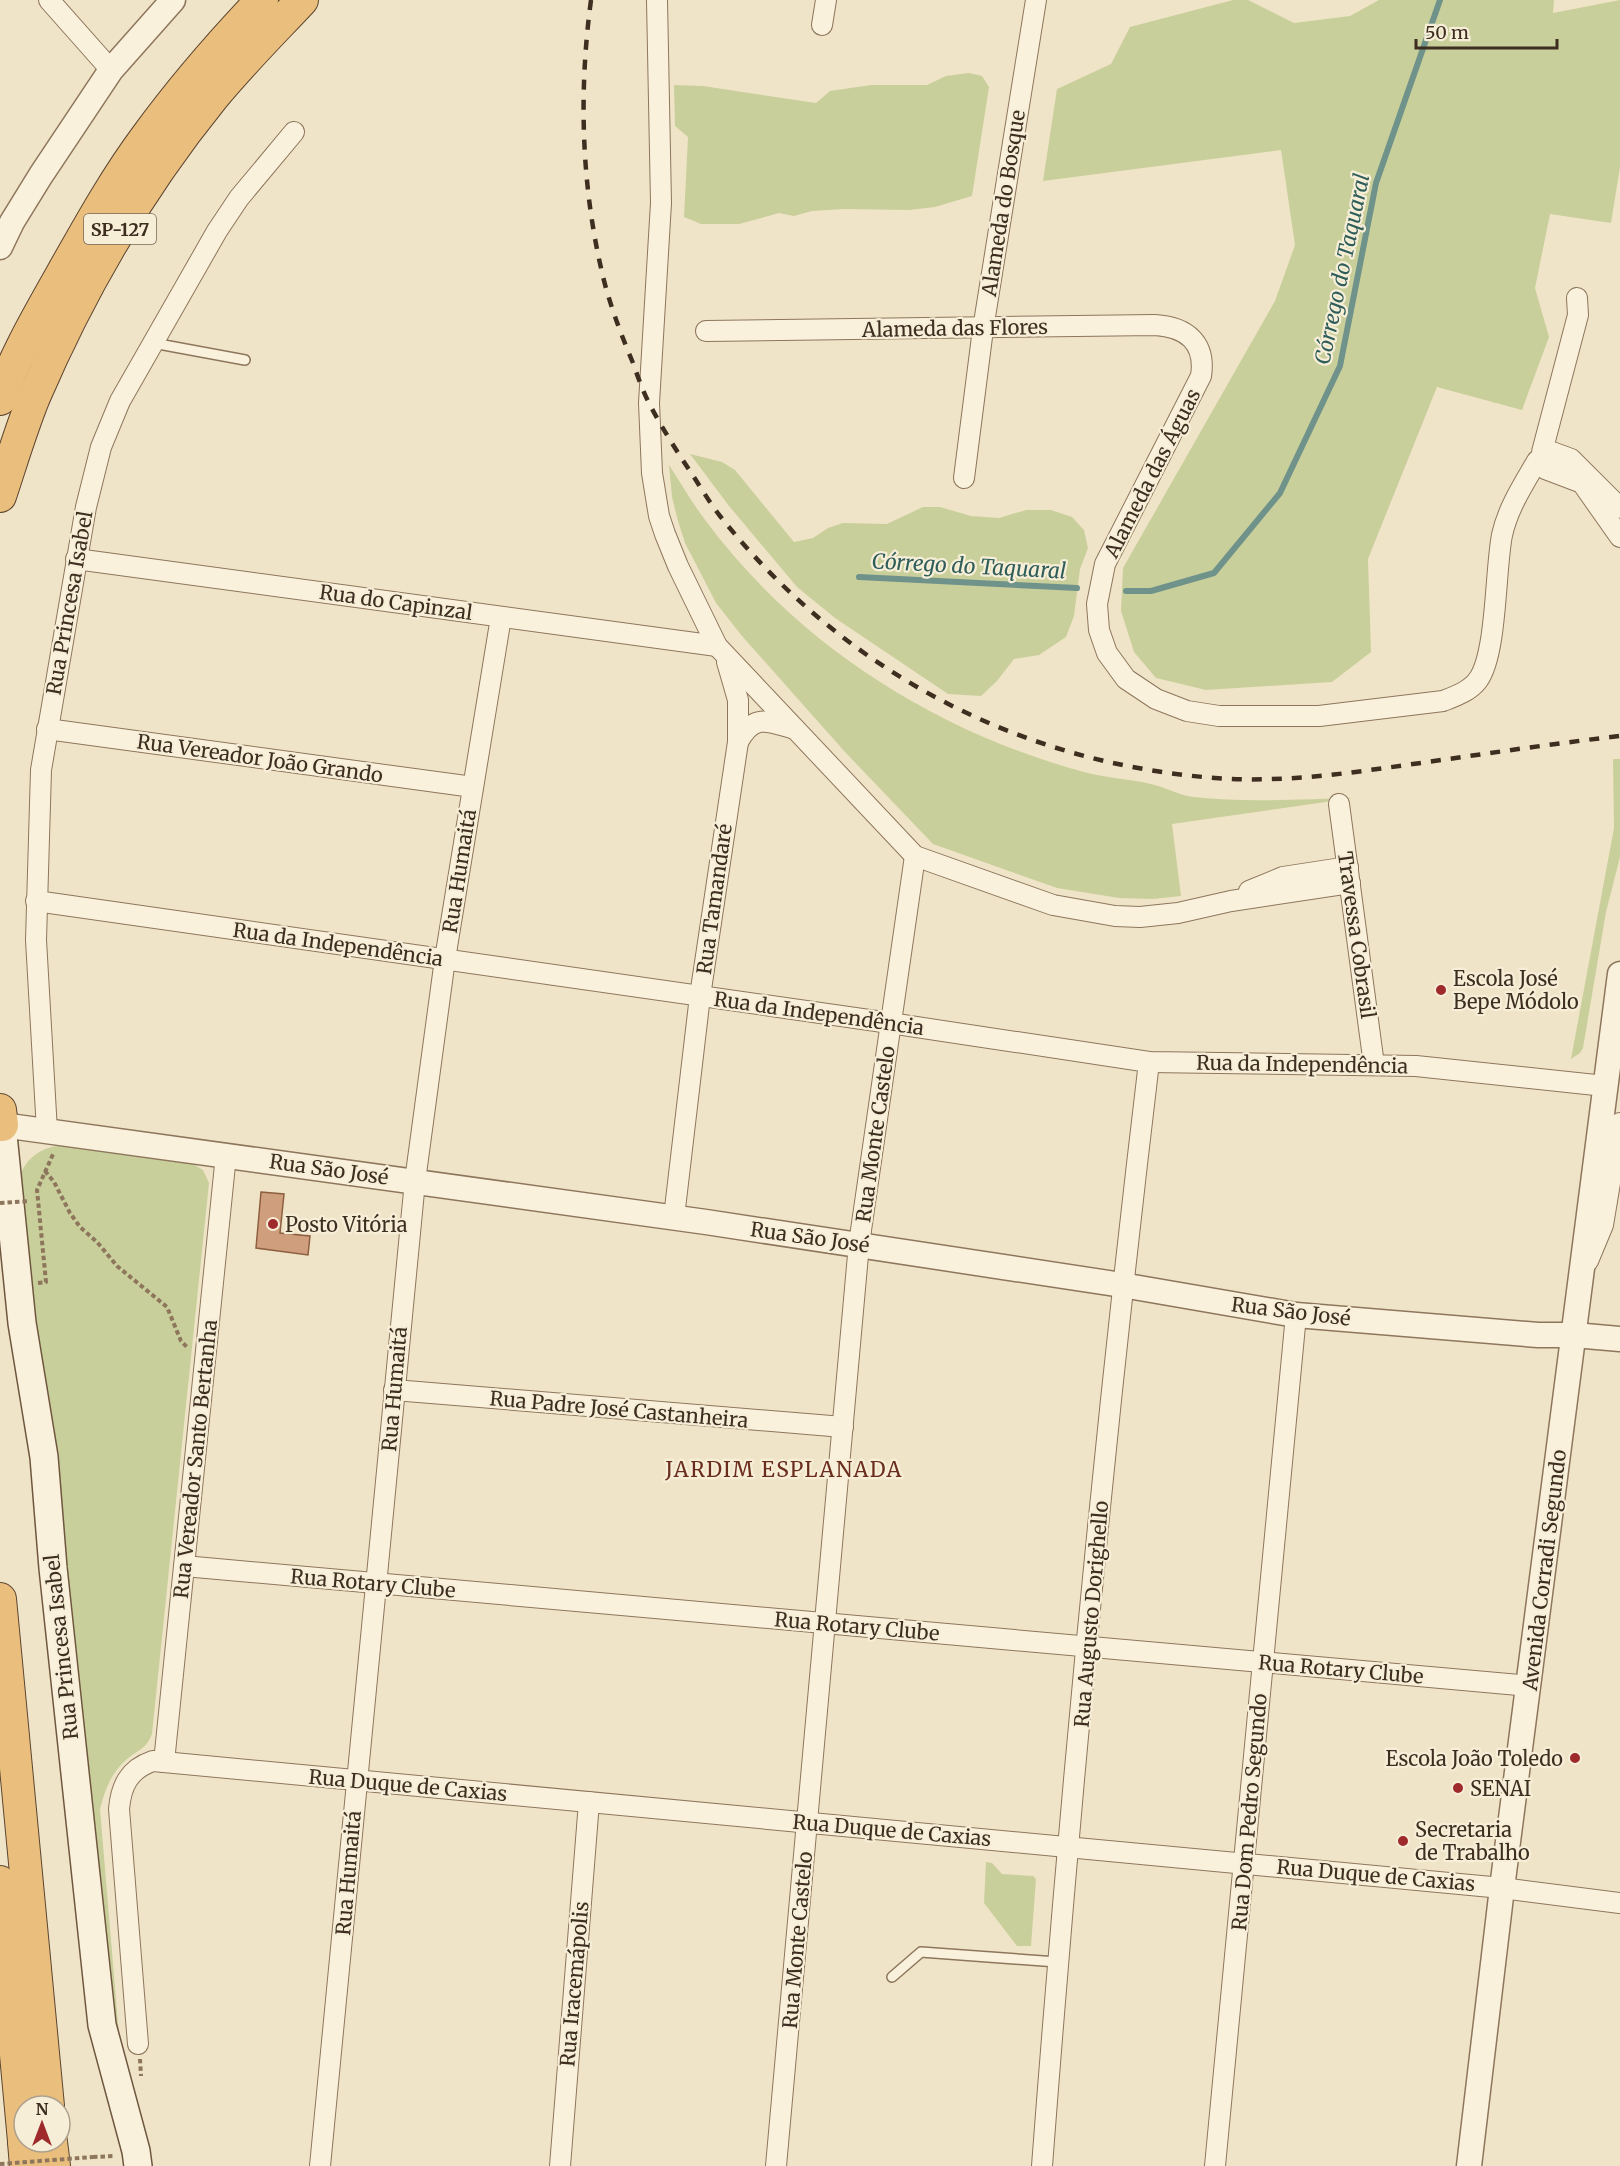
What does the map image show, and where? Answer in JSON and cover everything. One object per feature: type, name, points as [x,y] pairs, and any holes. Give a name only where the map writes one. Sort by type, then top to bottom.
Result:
[{"type":"highway","name":"SP-127","points":[[2,389],[46,301],[96,213],[146,137],[198,72],[262,0]]},
{"type":"highway","name":"SP-127","points":[[0,496],[33,400],[69,320],[115,236],[164,161],[213,97],[302,0]]},
{"type":"highway","points":[[0,1599],[47,2094]]},
{"type":"highway","points":[[0,1882],[20,2094]]},
{"type":"main road","name":"Rua Princesa Isabel","points":[[1,1117],[22,1323],[44,1457],[53,1568],[102,2025],[138,2166]]},
{"type":"street","points":[[49,0],[111,70]]},
{"type":"street","points":[[0,247],[6,215],[41,175],[111,70],[173,0]]},
{"type":"street","points":[[657,0],[661,203],[649,403],[652,473],[659,516],[665,534],[678,566],[720,650],[915,856],[1053,905],[1093,913],[1140,917],[1178,913],[1231,901],[1283,877],[1349,875]]},
{"type":"street","points":[[822,25],[826,0]]},
{"type":"street","name":"Alameda do Bosque","points":[[964,478],[983,329],[1036,0]]},
{"type":"street","name":"Rua Princesa Isabel","points":[[55,1132],[36,940],[41,770],[86,507],[101,447],[120,401],[217,231],[239,198],[294,132]]},
{"type":"street","name":"Alameda das Águas","points":[[1197,345],[1202,355],[1203,365],[1197,387],[1105,564],[1097,604],[1099,630],[1107,653],[1126,679],[1156,699],[1187,711],[1219,716],[1319,716],[1443,700],[1462,694],[1478,681],[1488,660],[1502,534],[1509,509],[1544,458],[1578,315],[1577,298]]},
{"type":"street","name":"Alameda das Flores","points":[[706,331],[1155,325],[1178,329],[1197,345]]},
{"type":"street","points":[[1544,458],[1571,459],[1620,508]]},
{"type":"street","points":[[1544,458],[1582,483],[1620,537]]},
{"type":"street","name":"Rua do Capinzal","points":[[76,559],[501,616],[720,650]]},
{"type":"street","name":"Rua Humaitá","points":[[320,2166],[415,1181],[445,959],[501,616]]},
{"type":"street","name":"Rua Tamandaré","points":[[674,1217],[700,996],[738,742],[736,688],[720,650]]},
{"type":"street","points":[[738,742],[746,727],[756,722],[768,722],[795,729]]},
{"type":"street","name":"Rua Vereador João Grando","points":[[47,729],[473,787]]},
{"type":"street","name":"Travessa Cobrasil","points":[[1339,804],[1374,1065]]},
{"type":"street","name":"Rua Monte Castelo","points":[[776,2166],[859,1244],[915,856]]},
{"type":"street","name":"Rua da Independência","points":[[36,901],[1149,1062],[1416,1065],[1605,1086]]},
{"type":"street","name":"Avenida Corradi Segundo","points":[[1469,2166],[1502,1887],[1530,1686],[1620,974]]},
{"type":"street","name":"Rua Augusto Dorighello","points":[[1042,2166],[1057,1962],[1122,1285],[1149,1062]]},
{"type":"street","name":"Rua São José","points":[[1,1117],[55,1132],[859,1244],[1296,1315],[1538,1335],[1620,1339]]},
{"type":"street","points":[[1581,1278],[1603,1225],[1620,1123]]},
{"type":"street","name":"Rua Vereador Santo Bertanha","points":[[164,1762],[226,1155]]},
{"type":"street","name":"Rua Dom Pedro Segundo","points":[[1215,2166],[1296,1315]]},
{"type":"street","name":"Rua Padre José Castanheira","points":[[394,1390],[843,1427]]},
{"type":"street","name":"Rua Rotary Clube","points":[[184,1566],[1530,1686]]},
{"type":"street","points":[[138,2044],[119,1809],[120,1793],[134,1770],[153,1761],[164,1762]]},
{"type":"street","name":"Rua Duque de Caxias","points":[[164,1762],[1502,1887],[1620,1903]]},
{"type":"street","name":"Rua Iracemápolis","points":[[560,2166],[589,1802]]},
{"type":"lane","points":[[153,343],[245,360]]},
{"type":"lane","points":[[892,1977],[921,1952],[1057,1962]]},
{"type":"path","points":[[38,1207],[37,1190],[45,1171],[55,1132]]},
{"type":"path","points":[[45,1171],[54,1182],[80,1227],[97,1242],[117,1266],[167,1307],[181,1341],[205,1357]]},
{"type":"path","points":[[0,1203],[29,1201]]},
{"type":"path","points":[[0,2164],[93,2157]]},
{"type":"green space","points":[[1233,0],[1248,0],[1294,23],[1350,16],[1379,0],[1554,0],[1553,13],[1620,0],[1620,167],[1611,223],[1550,214],[1535,288],[1549,337],[1522,410],[1437,387],[1368,559],[1371,652],[1332,682],[1206,690],[1156,678],[1134,652],[1121,611],[1123,568],[1275,301],[1295,245],[1281,150],[1043,181],[1057,89],[1111,64],[1130,27]]},
{"type":"green space","points":[[969,73],[982,76],[989,87],[972,196],[935,207],[909,210],[812,211],[794,216],[779,213],[739,224],[701,224],[684,217],[688,137],[675,126],[674,85],[703,86],[816,103],[830,91],[871,85],[927,85],[946,76]]},
{"type":"green space","points":[[690,454],[722,462],[735,470],[794,542],[813,538],[828,528],[843,523],[887,524],[923,507],[940,507],[971,516],[999,518],[1026,510],[1051,510],[1072,517],[1084,530],[1088,548],[1080,569],[1074,616],[1066,637],[1039,655],[1014,659],[997,681],[981,696],[948,694],[835,618],[797,587],[729,506]]},
{"type":"green space","points":[[669,465],[706,521],[743,566],[783,607],[827,644],[874,678],[924,708],[975,733],[1029,755],[1084,772],[1151,784],[1189,796],[1254,800],[1353,798],[1172,824],[1181,896],[1153,899],[1119,898],[1057,888],[933,844],[845,752],[742,636],[716,603],[685,543],[672,497]]},
{"type":"green space","points":[[1613,759],[1620,759],[1620,857],[1606,912],[1583,1048],[1571,1059],[1614,828]]},
{"type":"green space","points":[[61,1145],[191,1163],[203,1170],[209,1183],[152,1734],[144,1747],[116,1770],[106,1789],[100,1809],[120,2047],[113,2024],[36,1350],[19,1178],[26,1165],[40,1151]]},
{"type":"green space","points":[[986,1862],[992,1863],[1002,1874],[1033,1876],[1036,1879],[1031,1946],[1017,1946],[984,1903]]},
{"type":"building","points":[[261,1192],[284,1194],[280,1233],[310,1236],[308,1255],[256,1248]]},
{"type":"waterway","name":"Córrego do Taquaral","points":[[1126,591],[1151,591],[1214,573],[1280,493],[1340,366],[1376,183],[1440,0]]},
{"type":"waterway","name":"Córrego do Taquaral","points":[[859,577],[1077,588]]},
{"type":"railway","points":[[591,0],[584,101],[589,202],[607,292],[645,395],[669,439],[720,516],[769,571],[822,620],[879,663],[940,700],[1004,729],[1072,753],[1142,769],[1215,778],[1263,779],[1335,774],[1620,736]]},
{"type":"place","name":"Escola José Bepe Módolo","points":[[1441,990]]},
{"type":"place","name":"Posto Vitória","points":[[273,1224]]},
{"type":"place","name":"Escola João Toledo","points":[[1575,1758]]},
{"type":"place","name":"SENAI","points":[[1458,1788]]},
{"type":"place","name":"Secretaria de Trabalho","points":[[1403,1841]]},
{"type":"district","name":"JARDIM ESPLANADA","points":[[784,1469]]}]
